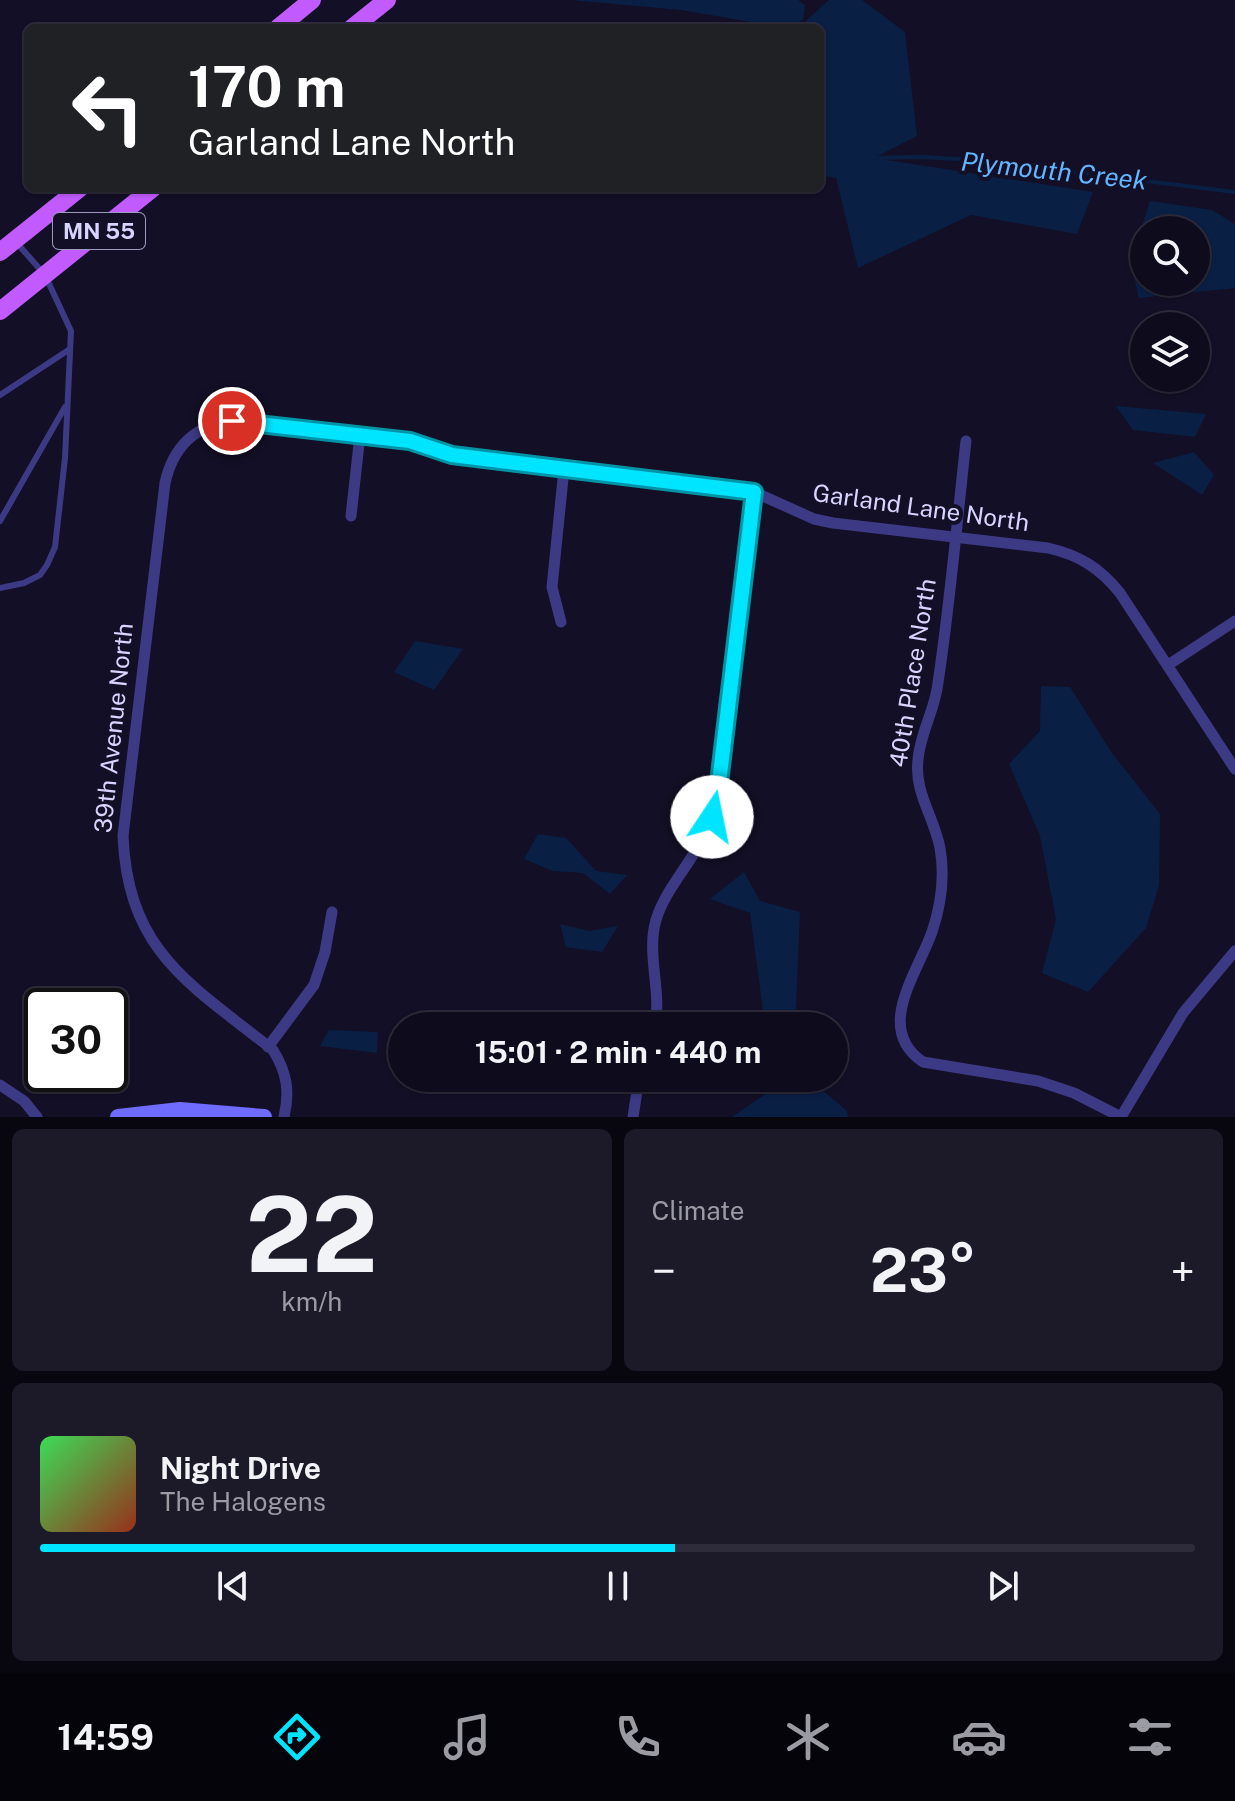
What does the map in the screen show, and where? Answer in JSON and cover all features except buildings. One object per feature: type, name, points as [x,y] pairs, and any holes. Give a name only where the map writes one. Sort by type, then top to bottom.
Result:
[{"type":"main road","points":[[283,24],[312,0]]},
{"type":"main road","points":[[357,24],[387,0]]},
{"type":"main road","name":"MN 55","points":[[7,247],[75,192]]},
{"type":"main road","name":"MN 55","points":[[0,311],[148,192]]},
{"type":"street","name":"Garland Lane North","points":[[194,434],[207,427],[232,421],[410,441],[452,455],[754,492],[814,519],[1069,553],[1089,562],[1120,593],[1235,769]]},
{"type":"street","name":"39th Avenue North","points":[[194,434],[173,456],[165,483],[123,836],[124,865],[136,911],[148,936],[166,960],[268,1047],[286,1075],[284,1117]]},
{"type":"street","points":[[351,516],[360,435]]},
{"type":"street","name":"40th Place North","points":[[966,441],[938,685],[918,759],[917,781],[940,846],[943,875],[940,903],[932,932],[901,1010],[899,1034],[912,1055],[923,1062],[1038,1081],[1074,1093],[1121,1117]]},
{"type":"street","points":[[561,622],[552,587],[564,469]]},
{"type":"street","points":[[658,1012],[652,932],[665,899],[702,840],[712,817],[718,791],[754,492]]},
{"type":"street","points":[[1168,665],[1235,621]]},
{"type":"street","points":[[268,1047],[314,985],[325,952],[332,912]]},
{"type":"street","points":[[1121,1117],[1183,1013],[1235,951]]},
{"type":"street","points":[[0,1085],[24,1101],[37,1117]]},
{"type":"street","points":[[633,1117],[637,1092]]},
{"type":"street","points":[[118,1117],[180,1110],[264,1117]]},
{"type":"lane","points":[[0,588],[24,583],[40,575],[55,547],[65,458],[71,331],[45,275],[7,247]]},
{"type":"lane","points":[[0,395],[70,349]]},
{"type":"lane","points":[[0,521],[67,403]]},
{"type":"water","points":[[571,0],[798,0],[805,5],[803,20],[794,24],[763,24],[681,10]]},
{"type":"water","points":[[829,0],[862,0],[905,32],[917,136],[874,158],[1093,192],[1077,234],[971,215],[858,268],[836,178],[824,176],[824,24],[802,24]]},
{"type":"water","points":[[1150,201],[1212,210],[1235,224],[1235,288],[1210,291],[1210,216],[1145,216]]},
{"type":"water","points":[[1116,406],[1206,414],[1195,437],[1133,430]]},
{"type":"water","points":[[1194,452],[1214,475],[1202,495],[1153,463]]},
{"type":"water","points":[[415,641],[463,649],[434,690],[394,672]]},
{"type":"water","points":[[1041,686],[1070,687],[1112,753],[1160,814],[1159,885],[1146,928],[1088,992],[1042,973],[1056,919],[1040,836],[1009,764],[1040,731]]},
{"type":"water","points":[[538,834],[566,838],[596,871],[627,875],[610,894],[583,873],[553,871],[524,859]]},
{"type":"water","points":[[744,872],[760,901],[800,912],[796,1012],[763,1012],[750,913],[710,899]]},
{"type":"water","points":[[560,924],[589,931],[618,926],[602,952],[566,947]]},
{"type":"water","points":[[329,1030],[378,1032],[377,1053],[320,1046]]},
{"type":"water","points":[[825,1092],[847,1111],[848,1117],[732,1117],[765,1094]]},
{"type":"waterway","name":"Plymouth Creek","points":[[870,158],[975,160],[1235,192]]},
{"type":"route","points":[[232,421],[410,441],[452,455],[754,492],[718,791],[712,817]]}]
